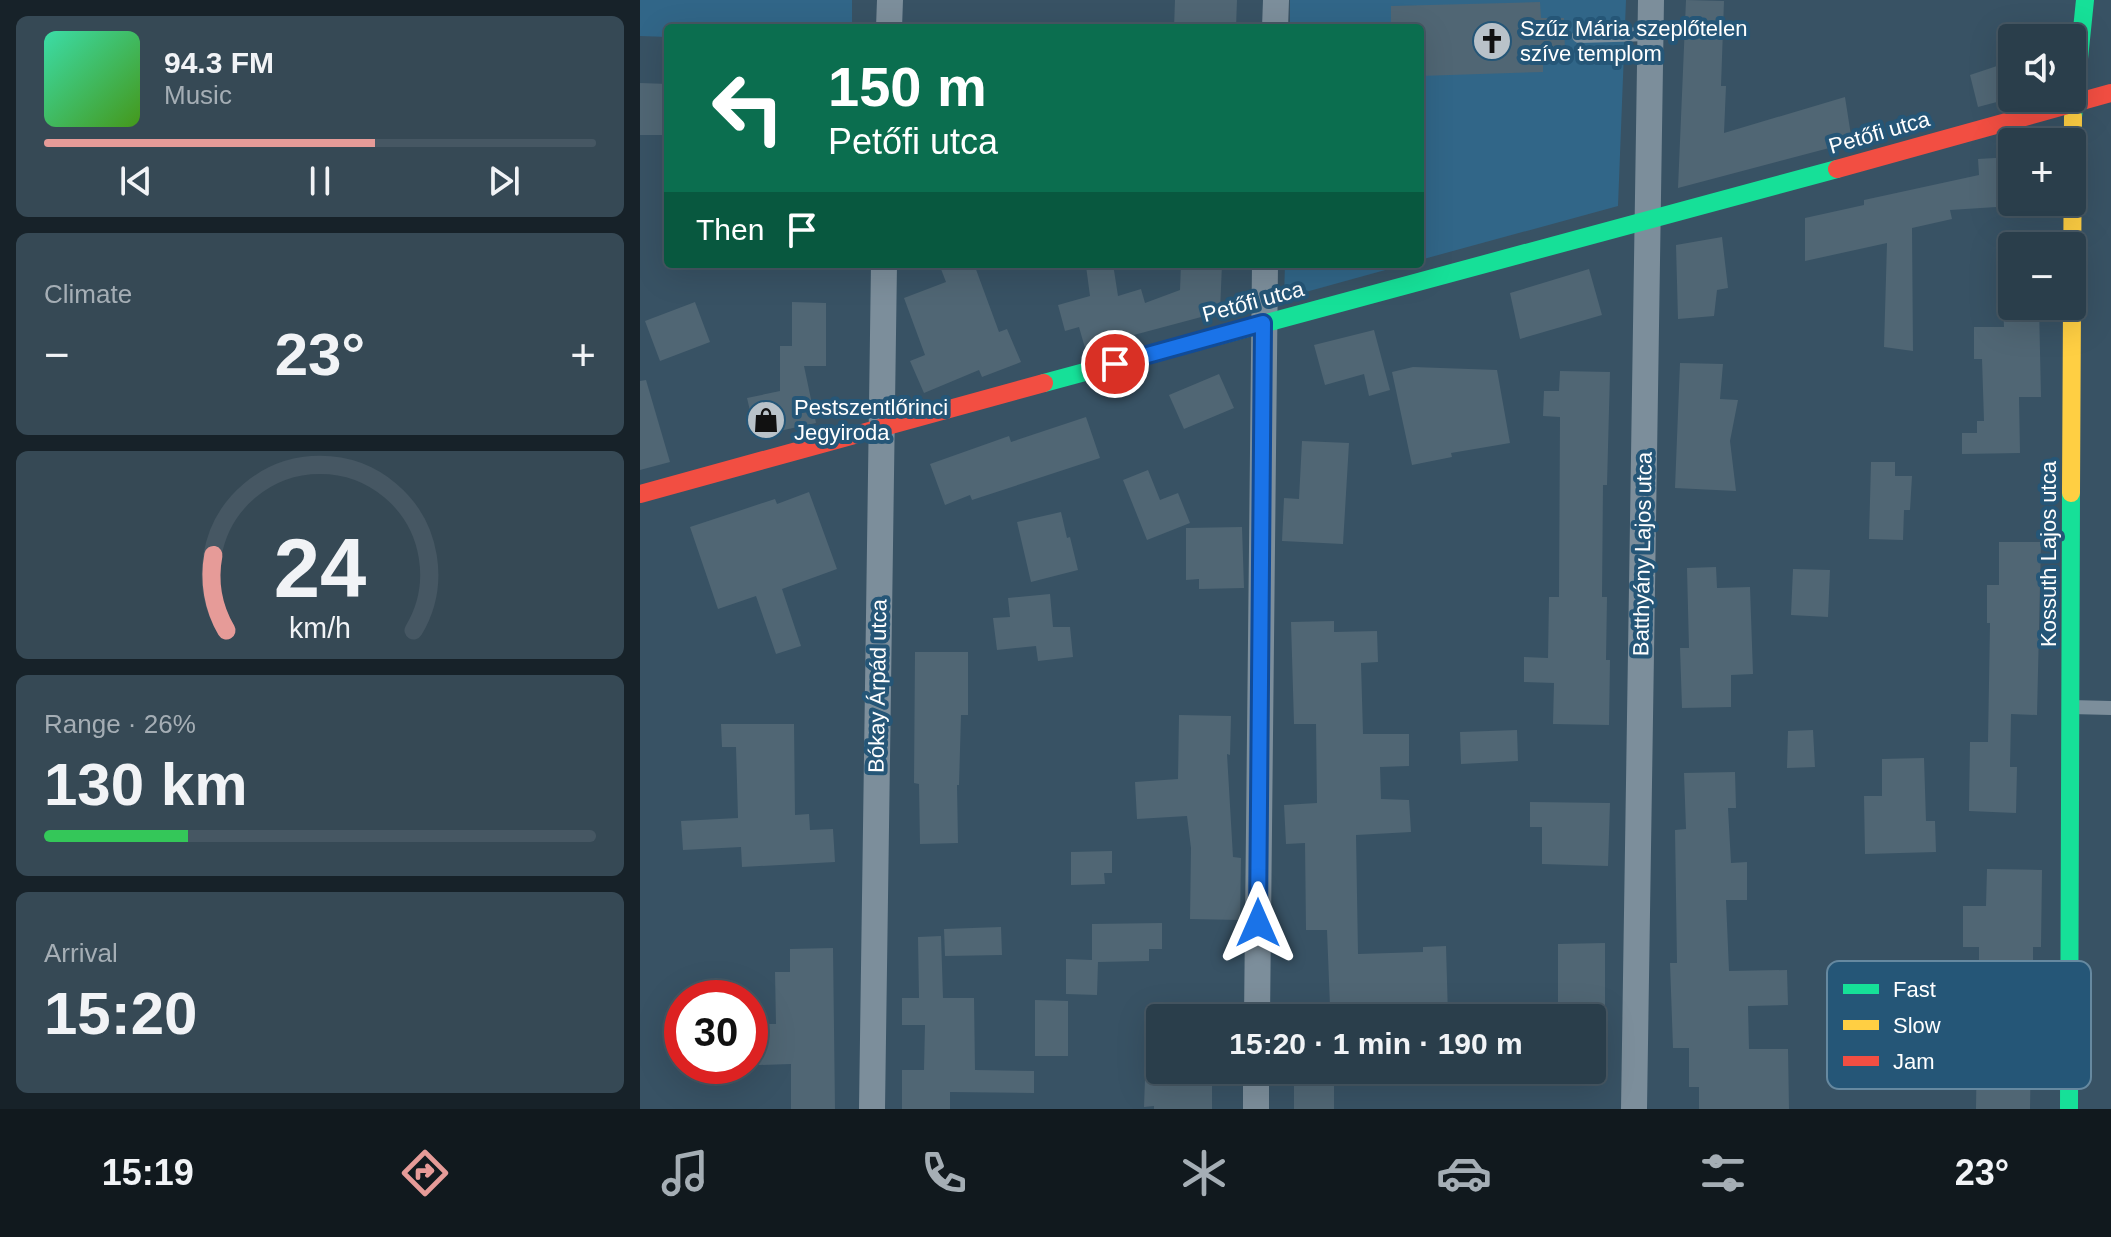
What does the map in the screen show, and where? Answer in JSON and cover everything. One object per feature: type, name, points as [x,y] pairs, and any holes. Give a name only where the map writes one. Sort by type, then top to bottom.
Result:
[{"type":"main road","name":"Kossuth Lajos utca","points":[[2082,24],[2085,0]]},
{"type":"main road","name":"Petőfi utca","points":[[2086,99],[2111,93]]},
{"type":"main road","name":"Petőfi utca","points":[[640,494],[1263,323],[1647,222],[2038,112]]},
{"type":"main road","name":"Kossuth Lajos utca","points":[[2070,961],[2073,112]]},
{"type":"main road","name":"Kossuth Lajos utca","points":[[2069,1089],[2069,1109]]},
{"type":"street","points":[[889,24],[890,0]]},
{"type":"street","points":[[1275,24],[1276,0]]},
{"type":"street","name":"Batthyány Lajos utca","points":[[1634,1109],[1651,0]]},
{"type":"street","name":"Bókay Árpád utca","points":[[872,1109],[884,268]]},
{"type":"street","points":[[1257,1004],[1265,268]]},
{"type":"street","points":[[1256,1084],[1256,1109]]},
{"type":"lane","points":[[1579,36],[1649,34]]},
{"type":"lane","points":[[2071,707],[2111,708]]},
{"type":"shaded area","points":[[640,0],[852,0],[852,24],[664,24],[664,37],[640,36]]},
{"type":"shaded area","points":[[1290,0],[1626,0],[1618,206],[1424,259],[1424,24],[1290,24]]},
{"type":"shaded area","points":[[1285,268],[1393,268],[1284,298]]},
{"type":"building","points":[[1175,0],[1237,0],[1236,24],[1174,24]]},
{"type":"building","points":[[1686,0],[1724,1],[1721,86],[1726,86],[1724,133],[1845,97],[1852,142],[1678,188]]},
{"type":"building","name":"Szűz Mária szeplőtelen szíve templom","points":[[1540,2],[1541,18],[1564,18],[1565,53],[1543,54],[1543,72],[1424,76],[1424,24],[1391,24],[1391,6]]},
{"type":"building","points":[[1998,66],[1998,102],[1978,107],[1970,75]]},
{"type":"building","points":[[640,83],[664,84],[664,135],[640,135]]},
{"type":"building","points":[[1998,158],[1998,207],[1950,210],[1952,219],[1912,228],[1913,351],[1884,347],[1887,243],[1805,261],[1805,218],[1864,205],[1864,200],[1979,175],[1978,159]]},
{"type":"building","points":[[1722,237],[1728,288],[1717,290],[1714,316],[1678,319],[1676,245]]},
{"type":"building","points":[[941,268],[975,268],[999,332],[1007,329],[1021,362],[982,377],[979,370],[924,393],[910,361],[925,355],[904,298],[946,282]]},
{"type":"building","points":[[1086,268],[1114,268],[1118,296],[1141,289],[1145,303],[1180,290],[1181,268],[1222,268],[1220,312],[1085,348],[1079,327],[1065,331],[1058,305],[1090,296]]},
{"type":"building","points":[[1589,269],[1602,315],[1520,339],[1510,293]]},
{"type":"building","points":[[695,302],[710,342],[660,361],[645,321]]},
{"type":"building","points":[[792,302],[826,303],[826,366],[804,366],[816,423],[756,436],[747,398],[780,391],[780,346],[792,346]]},
{"type":"building","points":[[2004,320],[2039,320],[2041,397],[2019,397],[2020,453],[1962,454],[1962,433],[1977,433],[1977,421],[1984,421],[1982,359],[1974,359],[1974,327],[2004,327]]},
{"type":"building","points":[[1374,330],[1390,390],[1369,396],[1364,374],[1325,385],[1314,345]]},
{"type":"building","points":[[1680,363],[1723,364],[1720,399],[1738,400],[1730,441],[1736,491],[1675,488]]},
{"type":"building","points":[[1413,367],[1497,370],[1510,443],[1451,453],[1452,457],[1412,465],[1392,372]]},
{"type":"building","points":[[1560,371],[1610,372],[1607,485],[1603,485],[1602,597],[1607,597],[1609,725],[1553,724],[1554,683],[1524,682],[1524,657],[1548,658],[1549,597],[1559,597],[1560,417],[1543,416],[1544,391],[1559,391]]},
{"type":"building","points":[[1219,374],[1234,408],[1184,429],[1169,395]]},
{"type":"building","points":[[646,380],[670,462],[640,470],[640,381]]},
{"type":"building","points":[[1086,417],[1100,458],[972,500],[970,495],[945,505],[930,464],[1009,436],[1011,442]]},
{"type":"building","points":[[1302,441],[1349,443],[1343,544],[1282,541],[1284,498],[1299,499]]},
{"type":"building","points":[[1871,462],[1895,462],[1895,476],[1912,476],[1910,510],[1904,510],[1903,540],[1869,539]]},
{"type":"building","points":[[1148,470],[1160,500],[1178,493],[1190,523],[1147,540],[1123,480]]},
{"type":"building","points":[[809,492],[837,569],[782,589],[801,646],[776,654],[756,596],[718,609],[690,527],[775,499],[777,504]]},
{"type":"building","points":[[1061,512],[1078,570],[1031,582],[1017,522]]},
{"type":"building","points":[[1242,527],[1244,588],[1199,589],[1199,579],[1186,580],[1186,528]]},
{"type":"building","points":[[1999,542],[2041,542],[2037,715],[2011,714],[2010,767],[2017,767],[2016,813],[1969,811],[1970,742],[1988,742],[1990,623],[1987,623],[1987,585],[1999,585]]},
{"type":"building","points":[[1716,567],[1717,588],[1750,587],[1753,674],[1731,675],[1731,707],[1682,708],[1680,648],[1689,648],[1687,568]]},
{"type":"building","points":[[1793,569],[1830,570],[1828,617],[1791,615]]},
{"type":"building","points":[[1050,594],[1053,627],[1070,627],[1073,657],[1038,661],[1036,646],[997,650],[993,618],[1010,617],[1008,598]]},
{"type":"building","points":[[1334,621],[1334,632],[1377,631],[1378,662],[1361,663],[1363,734],[1409,734],[1409,766],[1380,767],[1381,799],[1409,800],[1411,832],[1356,835],[1358,954],[1423,952],[1423,947],[1446,946],[1448,1004],[1330,1004],[1327,930],[1306,930],[1305,843],[1286,844],[1284,805],[1317,803],[1316,724],[1294,724],[1291,622]]},
{"type":"building","points":[[915,652],[968,652],[968,715],[961,715],[957,785],[958,843],[920,844],[919,784],[914,783]]},
{"type":"building","points":[[1179,715],[1231,716],[1230,755],[1227,754],[1233,857],[1241,858],[1240,920],[1190,919],[1191,848],[1187,816],[1137,819],[1135,782],[1178,779]]},
{"type":"building","points":[[721,724],[794,724],[795,815],[809,814],[810,830],[833,829],[835,862],[742,867],[741,847],[683,850],[681,821],[738,818],[736,747],[722,747]]},
{"type":"building","points":[[1517,730],[1518,761],[1461,764],[1460,732]]},
{"type":"building","points":[[1813,730],[1815,767],[1787,768],[1788,731]]},
{"type":"building","points":[[1924,758],[1926,821],[1935,821],[1936,852],[1865,854],[1864,796],[1882,796],[1882,759]]},
{"type":"building","points":[[1735,772],[1736,808],[1728,808],[1731,863],[1747,862],[1747,900],[1726,900],[1729,971],[1787,970],[1788,1005],[1748,1006],[1749,1049],[1788,1049],[1789,1109],[1699,1109],[1699,1087],[1689,1087],[1689,1048],[1673,1048],[1670,963],[1677,963],[1675,830],[1686,829],[1684,773]]},
{"type":"building","points":[[1530,802],[1610,803],[1608,866],[1542,864],[1542,827],[1530,827]]},
{"type":"building","points":[[1112,851],[1112,873],[1104,873],[1105,884],[1071,885],[1071,852]]},
{"type":"building","points":[[1987,869],[2042,870],[2041,947],[2033,947],[2033,961],[1979,961],[1979,947],[1963,947],[1963,906],[1986,906]]},
{"type":"building","points":[[1162,923],[1162,949],[1149,949],[1149,961],[1098,962],[1097,995],[1066,994],[1066,959],[1092,960],[1092,924]]},
{"type":"building","points":[[1001,927],[1002,955],[945,956],[944,929]]},
{"type":"building","points":[[941,936],[943,998],[974,998],[975,1070],[1034,1071],[1034,1093],[950,1092],[950,1109],[902,1109],[902,1070],[924,1070],[925,1025],[902,1025],[902,998],[919,998],[918,937]]},
{"type":"building","points":[[1605,943],[1605,1004],[1558,1004],[1558,944]]},
{"type":"building","points":[[833,948],[835,1109],[791,1109],[791,1064],[768,1065],[768,1024],[776,1024],[775,972],[790,972],[790,949]]},
{"type":"building","points":[[1035,1000],[1068,1001],[1068,1056],[1035,1056]]},
{"type":"building","points":[[1145,1079],[1146,1084],[1212,1084],[1212,1109],[1144,1107]]},
{"type":"building","points":[[1294,1084],[1334,1084],[1334,1109],[1294,1109]]},
{"type":"building","points":[[1976,1089],[2030,1089],[2030,1109],[1976,1109]]},
{"type":"traffic: fast","points":[[2073,117],[2085,0]]},
{"type":"traffic: fast","points":[[1044,383],[1837,169]]},
{"type":"traffic: fast","points":[[2069,961],[2071,493]]},
{"type":"traffic: fast","points":[[2069,1089],[2069,1109]]},
{"type":"traffic: slow","points":[[2071,493],[2073,117]]},
{"type":"traffic: jam","points":[[1837,169],[2111,93]]},
{"type":"traffic: jam","points":[[640,494],[1044,383]]},
{"type":"place","name":"Szűz Mária szeplőtelen szíve templom","points":[[1492,41]]},
{"type":"place","name":"Pestszentlőrinci Jegyiroda","points":[[766,420]]},
{"type":"route","points":[[1115,364],[1263,323],[1258,923]]}]
